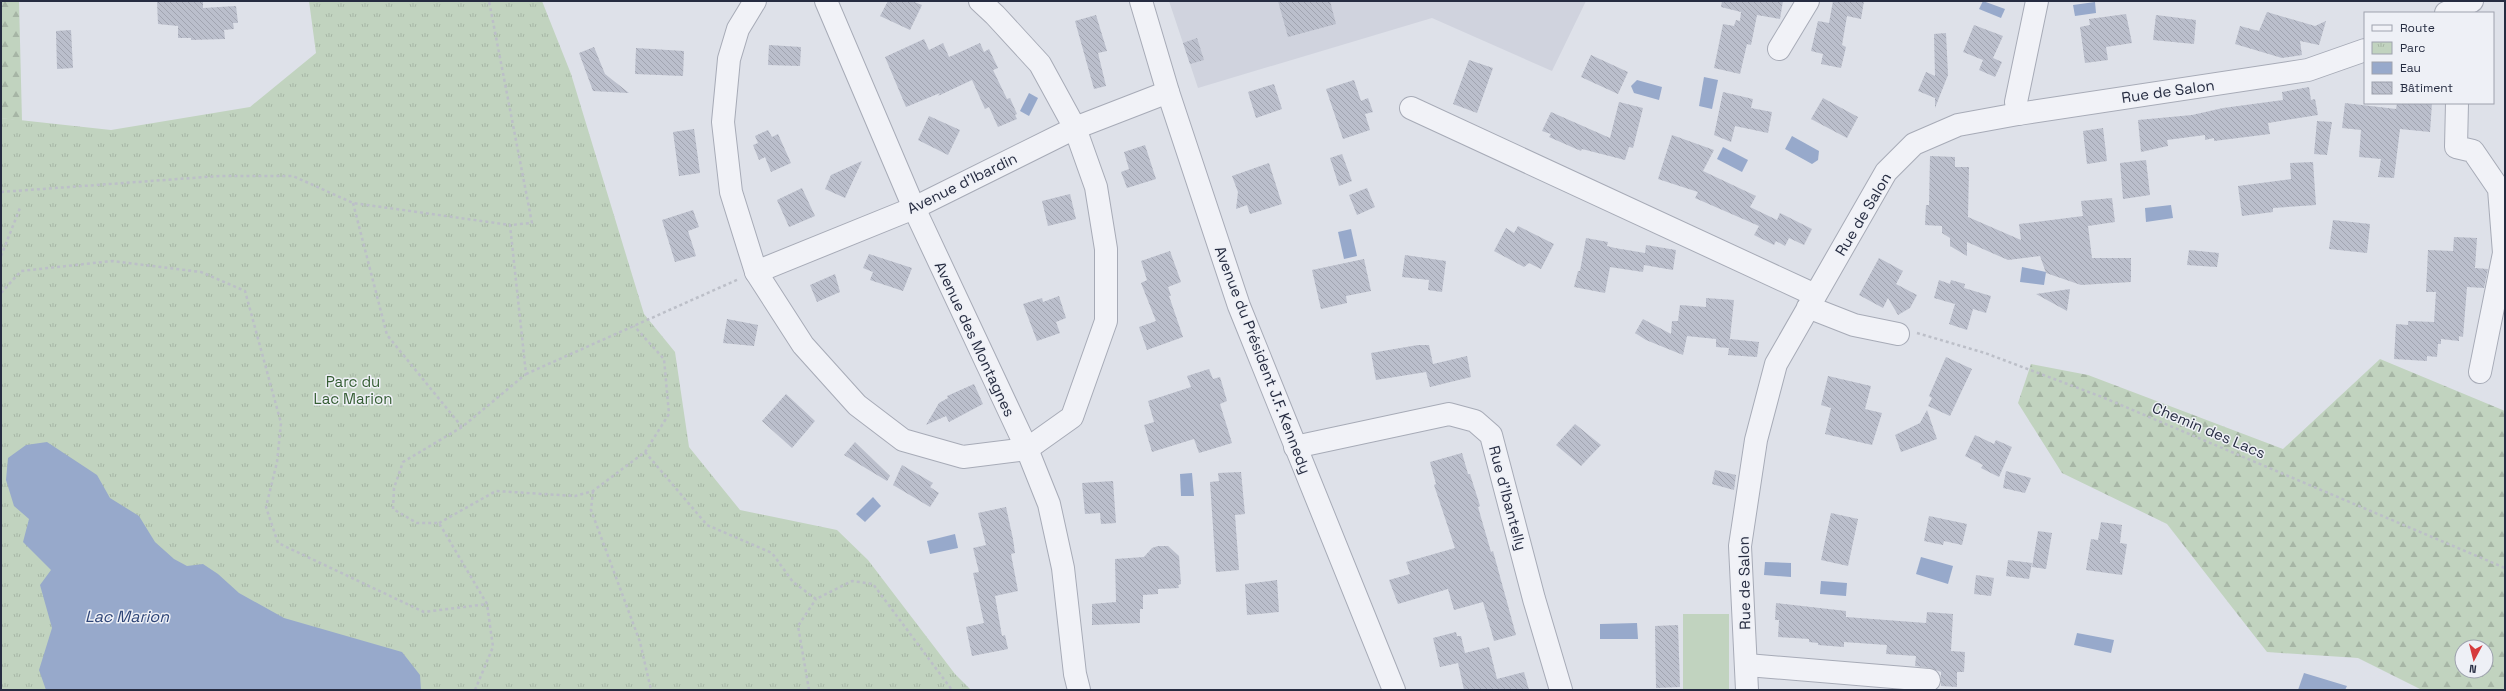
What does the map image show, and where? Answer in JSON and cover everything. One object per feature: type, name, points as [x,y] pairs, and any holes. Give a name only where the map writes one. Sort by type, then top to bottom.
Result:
[{"type":"street","points":[[755,1],[738,29],[729,59],[723,122],[731,192],[756,272],[802,345],[857,405],[903,440],[963,457],[1027,449],[1072,418],[1106,320],[1105,241],[1096,187],[1075,128],[1040,64],[980,1]]},
{"type":"street","name":"Avenue des Montagnes","points":[[826,1],[914,208],[1027,449],[1051,511],[1063,568],[1074,674],[1079,690]]},
{"type":"street","name":"Avenue du Président J.F. Kennedy","points":[[1141,1],[1168,92],[1239,306],[1394,690]]},
{"type":"street","points":[[1779,49],[1808,1]]},
{"type":"street","points":[[2018,114],[2016,102],[2037,1]]},
{"type":"street","name":"Rue de Salon","points":[[1747,690],[1747,665],[1740,546],[1756,440],[1776,364],[1886,172],[1914,144],[1958,126],[2018,114],[2308,70],[2364,50]]},
{"type":"street","name":"Avenue d'Ibardin","points":[[756,272],[914,208],[1075,128],[1168,92]]},
{"type":"street","points":[[2457,104],[2456,147],[2473,151],[2500,189],[2504,253],[2480,372]]},
{"type":"street","points":[[1411,108],[1812,301],[1854,326],[1898,334]]},
{"type":"street","name":"Rue d'Ibantelly","points":[[1295,447],[1449,414],[1475,421],[1491,435],[1534,599],[1561,690]]},
{"type":"street","points":[[1747,665],[1929,680]]},
{"type":"path","points":[[1,192],[219,176],[293,176],[353,203],[510,225],[532,223],[489,1]]},
{"type":"path","points":[[353,203],[388,336],[462,427]]},
{"type":"path","points":[[1,256],[20,208]]},
{"type":"path","points":[[510,225],[526,374]]},
{"type":"path","points":[[1,293],[21,271],[112,262],[201,272],[245,291],[281,423],[277,462],[266,507],[278,543],[424,612],[487,604]]},
{"type":"path","points":[[634,326],[664,359],[669,414],[645,452],[593,491],[575,496],[496,491],[439,523],[417,523],[393,509],[394,488],[403,462],[462,427],[526,374],[634,326],[756,272]]},
{"type":"path","name":"Chemin des Lacs","points":[[1898,334],[1914,333],[1939,338],[2102,397],[2505,568]]},
{"type":"path","points":[[645,452],[707,525],[772,553],[793,582],[816,599]]},
{"type":"path","points":[[593,491],[591,510],[640,642],[652,690]]},
{"type":"path","points":[[439,523],[487,604],[493,648],[475,690]]},
{"type":"path","points":[[809,690],[798,626],[816,599],[852,581],[872,584],[952,690]]},
{"type":"shaded area","points":[[1169,1],[1586,1],[1552,71],[1432,18],[1198,88]]},
{"type":"green space","points":[[1,1],[19,1],[22,121],[1,118]]},
{"type":"green space","name":"Parc du Lac Marion","points":[[309,1],[542,1],[571,74],[644,314],[675,352],[689,447],[740,510],[837,530],[868,560],[955,674],[971,690],[1,690],[1,118],[111,130],[250,107],[316,53]]},
{"type":"green space","points":[[2380,359],[2505,411],[2505,690],[2422,690],[2358,658],[2267,652],[2167,524],[2062,473],[2018,403],[2031,364],[2088,375],[2283,449]]},
{"type":"green space","points":[[1683,614],[1729,614],[1729,690],[1683,690]]},
{"type":"water","points":[[1983,1],[2005,9],[2001,18],[1979,9]]},
{"type":"water","points":[[2095,2],[2096,13],[2075,16],[2073,5]]},
{"type":"water","points":[[1704,77],[1718,80],[1712,109],[1699,106]]},
{"type":"water","points":[[1637,80],[1662,87],[1659,100],[1634,93],[1631,86]]},
{"type":"water","points":[[1029,93],[1038,98],[1029,116],[1020,111]]},
{"type":"water","points":[[1792,136],[1819,151],[1818,160],[1812,164],[1785,149]]},
{"type":"water","points":[[1723,147],[1748,160],[1742,172],[1717,159]]},
{"type":"water","points":[[2171,205],[2173,218],[2146,222],[2145,208]]},
{"type":"water","points":[[1351,229],[1357,256],[1344,259],[1338,232]]},
{"type":"water","points":[[2022,267],[2046,272],[2044,285],[2020,282]]},
{"type":"water","name":"Lac Marion","points":[[47,442],[97,475],[110,498],[139,516],[155,542],[174,559],[187,566],[203,564],[218,574],[239,593],[284,618],[402,652],[420,675],[421,690],[46,690],[39,670],[52,628],[40,585],[51,570],[23,542],[29,519],[14,506],[6,480],[8,458],[26,445]]},
{"type":"water","points":[[1192,473],[1194,496],[1181,496],[1180,474]]},
{"type":"water","points":[[873,497],[881,506],[865,522],[856,514]]},
{"type":"water","points":[[955,534],[958,548],[930,554],[927,541]]},
{"type":"water","points":[[1921,557],[1953,566],[1948,584],[1916,574]]},
{"type":"water","points":[[1765,562],[1791,563],[1791,577],[1764,575]]},
{"type":"water","points":[[1821,581],[1847,583],[1846,596],[1820,594]]},
{"type":"water","points":[[1637,623],[1638,639],[1600,639],[1600,624]]},
{"type":"water","points":[[2077,633],[2114,640],[2111,653],[2074,645]]},
{"type":"water","points":[[2304,673],[2347,686],[2345,690],[2298,690]]},
{"type":"building","points":[[157,1],[203,1],[203,8],[236,6],[238,23],[233,23],[234,29],[224,30],[225,39],[191,40],[191,38],[178,38],[178,26],[158,24]]},
{"type":"building","points":[[888,1],[912,1],[922,5],[910,30],[880,16]]},
{"type":"building","points":[[1278,1],[1330,1],[1336,24],[1288,37]]},
{"type":"building","points":[[1722,1],[1783,1],[1780,19],[1757,15],[1751,45],[1747,44],[1740,74],[1714,68],[1723,24],[1734,26],[1736,20],[1740,21],[1741,12],[1721,7]]},
{"type":"building","points":[[1833,1],[1864,1],[1861,19],[1847,16],[1842,45],[1846,47],[1841,68],[1821,64],[1823,54],[1811,51],[1818,21],[1829,23]]},
{"type":"building","points":[[2267,12],[2315,26],[2326,21],[2319,45],[2300,41],[2302,55],[2282,58],[2235,44],[2240,26],[2259,31]]},
{"type":"building","points":[[2126,14],[2132,43],[2106,47],[2108,60],[2085,63],[2080,27],[2090,25],[2089,19]]},
{"type":"building","points":[[1096,15],[1107,51],[1098,53],[1106,86],[1094,89],[1075,21]]},
{"type":"building","points":[[2156,15],[2196,20],[2194,44],[2153,40]]},
{"type":"building","points":[[1974,25],[2003,36],[1993,58],[2002,62],[1995,77],[1979,70],[1983,60],[1963,52]]},
{"type":"building","points":[[71,30],[73,68],[57,69],[56,31]]},
{"type":"building","points":[[1946,33],[1948,75],[1935,108],[1935,98],[1918,91],[1926,72],[1935,76],[1934,34]]},
{"type":"building","points":[[1197,38],[1204,60],[1190,64],[1183,43]]},
{"type":"building","points":[[924,39],[929,50],[943,43],[949,57],[980,43],[984,52],[989,49],[998,68],[993,70],[1007,99],[1010,98],[1017,114],[1015,115],[1017,119],[998,127],[989,107],[985,109],[972,80],[938,96],[940,93],[906,107],[885,57]]},
{"type":"building","points":[[769,45],[801,47],[800,66],[768,65]]},
{"type":"building","points":[[594,47],[605,74],[629,93],[593,91],[579,53]]},
{"type":"building","points":[[636,48],[684,51],[683,76],[635,74]]},
{"type":"building","points":[[1591,55],[1628,72],[1618,94],[1581,77]]},
{"type":"building","points":[[1469,60],[1493,68],[1477,113],[1453,104]]},
{"type":"building","points":[[1354,80],[1361,101],[1368,98],[1373,112],[1365,114],[1370,130],[1343,139],[1326,89]]},
{"type":"building","points":[[1274,84],[1282,109],[1256,118],[1248,92]]},
{"type":"building","points":[[2309,87],[2311,100],[2315,99],[2318,115],[2268,123],[2270,134],[2214,141],[2214,138],[2205,140],[2205,135],[2167,140],[2168,146],[2141,152],[2138,120],[2192,115],[2223,108],[2283,100],[2282,92]]},
{"type":"building","points":[[1723,92],[1753,99],[1751,108],[1772,112],[1768,133],[1735,126],[1731,142],[1714,135]]},
{"type":"building","points":[[1823,98],[1858,117],[1847,138],[1811,119]]},
{"type":"building","points":[[1619,102],[1643,108],[1633,148],[1629,147],[1625,160],[1582,149],[1581,151],[1549,137],[1551,134],[1542,131],[1551,112],[1610,138]]},
{"type":"building","points":[[2345,103],[2396,109],[2397,104],[2432,104],[2430,132],[2400,129],[2394,178],[2378,177],[2381,159],[2359,157],[2361,130],[2342,128]]},
{"type":"building","points":[[929,116],[960,130],[948,155],[918,140]]},
{"type":"building","points":[[2317,121],[2332,122],[2327,155],[2314,154]]},
{"type":"building","points":[[2103,128],[2107,161],[2087,164],[2083,131]]},
{"type":"building","points":[[694,129],[700,173],[679,176],[673,132]]},
{"type":"building","points":[[768,130],[772,137],[778,134],[791,163],[771,172],[765,157],[759,160],[753,145],[758,143],[755,136]]},
{"type":"building","points":[[1672,135],[1714,150],[1703,171],[1756,196],[1750,207],[1777,220],[1780,213],[1812,229],[1804,245],[1789,238],[1785,246],[1776,241],[1774,245],[1754,235],[1759,226],[1695,198],[1698,192],[1658,179]]},
{"type":"building","points":[[1145,145],[1156,179],[1127,188],[1121,172],[1129,169],[1124,152]]},
{"type":"building","points":[[1342,154],[1352,181],[1339,186],[1330,158]]},
{"type":"building","points":[[1930,156],[1955,157],[1955,167],[1969,167],[1968,217],[2021,240],[2019,224],[2083,216],[2081,201],[2112,198],[2115,222],[2088,226],[2092,258],[2131,258],[2131,282],[2081,285],[2046,273],[2040,256],[2008,260],[1967,242],[1967,256],[1950,246],[1950,238],[1942,233],[1942,226],[1925,225],[1926,205],[1929,205]]},
{"type":"building","points":[[2146,160],[2150,195],[2123,199],[2120,163]]},
{"type":"building","points":[[862,161],[845,198],[825,189],[831,175]]},
{"type":"building","points":[[2313,162],[2316,205],[2273,208],[2273,212],[2242,216],[2238,186],[2291,179],[2290,163]]},
{"type":"building","points":[[1269,163],[1282,204],[1250,214],[1247,205],[1236,209],[1238,192],[1232,176]]},
{"type":"building","points":[[802,188],[815,216],[789,227],[777,200]]},
{"type":"building","points":[[1367,188],[1375,207],[1357,215],[1349,195]]},
{"type":"building","points":[[1070,194],[1076,219],[1048,226],[1042,201]]},
{"type":"building","points":[[693,210],[699,227],[688,231],[696,256],[675,262],[662,220]]},
{"type":"building","points":[[2333,220],[2370,224],[2367,253],[2329,249]]},
{"type":"building","points":[[1518,226],[1554,244],[1541,269],[1529,263],[1524,267],[1494,251],[1506,228],[1514,233]]},
{"type":"building","points":[[2454,237],[2477,238],[2475,268],[2488,269],[2484,288],[2467,287],[2463,337],[2459,336],[2459,341],[2441,339],[2441,344],[2438,344],[2437,357],[2427,356],[2427,361],[2394,359],[2396,324],[2408,325],[2408,321],[2434,322],[2436,292],[2426,292],[2428,250],[2453,251]]},
{"type":"building","points":[[1586,238],[1608,242],[1607,246],[1645,253],[1646,245],[1676,250],[1673,270],[1644,265],[1643,272],[1610,267],[1605,293],[1574,287],[1578,271],[1580,271]]},
{"type":"building","points":[[2189,250],[2219,253],[2217,267],[2187,265]]},
{"type":"building","points":[[1170,251],[1181,282],[1168,287],[1171,296],[1169,296],[1183,337],[1147,350],[1139,327],[1156,321],[1141,283],[1147,280],[1141,261]]},
{"type":"building","points":[[869,254],[912,268],[903,291],[870,280],[873,272],[863,268]]},
{"type":"building","points":[[1405,255],[1446,261],[1442,292],[1428,290],[1429,280],[1402,277]]},
{"type":"building","points":[[1879,258],[1903,271],[1896,284],[1917,295],[1910,308],[1898,315],[1888,298],[1883,308],[1859,295]]},
{"type":"building","points":[[1364,259],[1371,291],[1346,296],[1347,303],[1321,309],[1312,270]]},
{"type":"building","points":[[835,274],[840,292],[817,302],[810,285]]},
{"type":"building","points":[[1939,280],[1950,284],[1951,280],[1965,284],[1964,288],[1991,296],[1986,313],[1973,309],[1967,330],[1949,324],[1955,304],[1934,298]]},
{"type":"building","points":[[2070,289],[2067,311],[2036,294]]},
{"type":"building","points":[[1059,296],[1066,318],[1056,322],[1060,333],[1037,341],[1023,304],[1042,298],[1043,302]]},
{"type":"building","points":[[1706,298],[1734,300],[1729,348],[1716,347],[1716,339],[1687,336],[1683,355],[1646,340],[1635,333],[1643,319],[1671,334],[1672,321],[1678,321],[1680,305],[1706,307]]},
{"type":"building","points":[[727,319],[758,325],[754,346],[723,343]]},
{"type":"building","points":[[1730,339],[1759,342],[1757,357],[1728,355]]},
{"type":"building","points":[[1418,345],[1429,345],[1433,364],[1467,356],[1471,377],[1430,387],[1426,372],[1376,380],[1371,353]]},
{"type":"building","points":[[1946,357],[1972,369],[1950,416],[1928,406],[1932,398],[1929,396]]},
{"type":"building","points":[[1209,369],[1213,379],[1220,377],[1227,401],[1220,404],[1232,443],[1199,453],[1194,439],[1152,452],[1144,425],[1154,422],[1148,401],[1191,387],[1187,376]]},
{"type":"building","points":[[1828,376],[1871,386],[1865,409],[1882,413],[1872,445],[1825,434],[1831,408],[1821,405]]},
{"type":"building","points":[[974,384],[983,404],[949,422],[946,416],[926,425],[939,403],[948,398],[947,396]]},
{"type":"building","points":[[786,394],[815,421],[792,448],[762,421]]},
{"type":"building","points":[[1927,410],[1937,439],[1901,452],[1895,435],[1920,423]]},
{"type":"building","points":[[1575,424],[1601,445],[1581,466],[1556,445]]},
{"type":"building","points":[[1975,435],[1994,444],[1996,440],[2012,447],[1999,477],[1981,468],[1983,465],[1965,456]]},
{"type":"building","points":[[855,442],[890,476],[887,481],[844,455]]},
{"type":"building","points":[[1462,453],[1480,506],[1478,507],[1491,552],[1493,551],[1516,635],[1494,641],[1483,602],[1454,610],[1448,589],[1398,604],[1389,580],[1410,574],[1406,562],[1455,548],[1434,485],[1436,484],[1430,462]]},
{"type":"building","points":[[902,465],[933,483],[930,487],[939,493],[930,507],[893,485]]},
{"type":"building","points":[[1715,470],[1736,475],[1734,490],[1712,484]]},
{"type":"building","points":[[2006,471],[2031,478],[2025,493],[2003,488]]},
{"type":"building","points":[[1241,472],[1245,514],[1235,515],[1239,570],[1216,572],[1210,482],[1219,481],[1218,473]]},
{"type":"building","points":[[1113,481],[1116,523],[1101,524],[1100,513],[1085,514],[1082,483]]},
{"type":"building","points":[[1006,507],[1015,553],[1011,554],[1018,591],[995,596],[1002,636],[1005,635],[1008,649],[972,656],[966,627],[984,623],[973,573],[979,572],[973,548],[986,545],[978,513]]},
{"type":"building","points":[[1831,513],[1858,519],[1848,566],[1821,560]]},
{"type":"building","points":[[1929,516],[1967,524],[1962,545],[1944,541],[1943,545],[1924,541]]},
{"type":"building","points":[[2101,522],[2122,525],[2120,543],[2127,544],[2122,575],[2086,570],[2091,539],[2098,540]]},
{"type":"building","points":[[2038,531],[2052,533],[2046,569],[2032,567]]},
{"type":"building","points":[[1158,546],[1168,546],[1179,556],[1181,584],[1178,585],[1179,588],[1158,589],[1158,594],[1143,595],[1143,609],[1140,609],[1140,623],[1092,625],[1092,604],[1116,602],[1115,559],[1144,557],[1152,548]]},
{"type":"building","points":[[2008,560],[2032,563],[2029,579],[2006,576]]},
{"type":"building","points":[[1976,575],[1994,578],[1991,596],[1974,594]]},
{"type":"building","points":[[1277,580],[1279,612],[1247,615],[1245,584]]},
{"type":"building","points":[[1776,603],[1846,611],[1846,617],[1926,623],[1927,612],[1953,614],[1951,651],[1965,652],[1964,672],[1957,672],[1957,687],[1941,686],[1941,672],[1930,668],[1915,666],[1916,656],[1886,654],[1887,645],[1844,642],[1844,647],[1818,645],[1818,643],[1809,642],[1809,639],[1778,637],[1779,620],[1775,620]]},
{"type":"building","points":[[1678,625],[1680,687],[1656,688],[1655,626]]},
{"type":"building","points":[[1456,632],[1457,636],[1461,636],[1465,653],[1489,647],[1497,679],[1524,672],[1529,690],[1464,690],[1458,663],[1440,667],[1433,638]]}]
